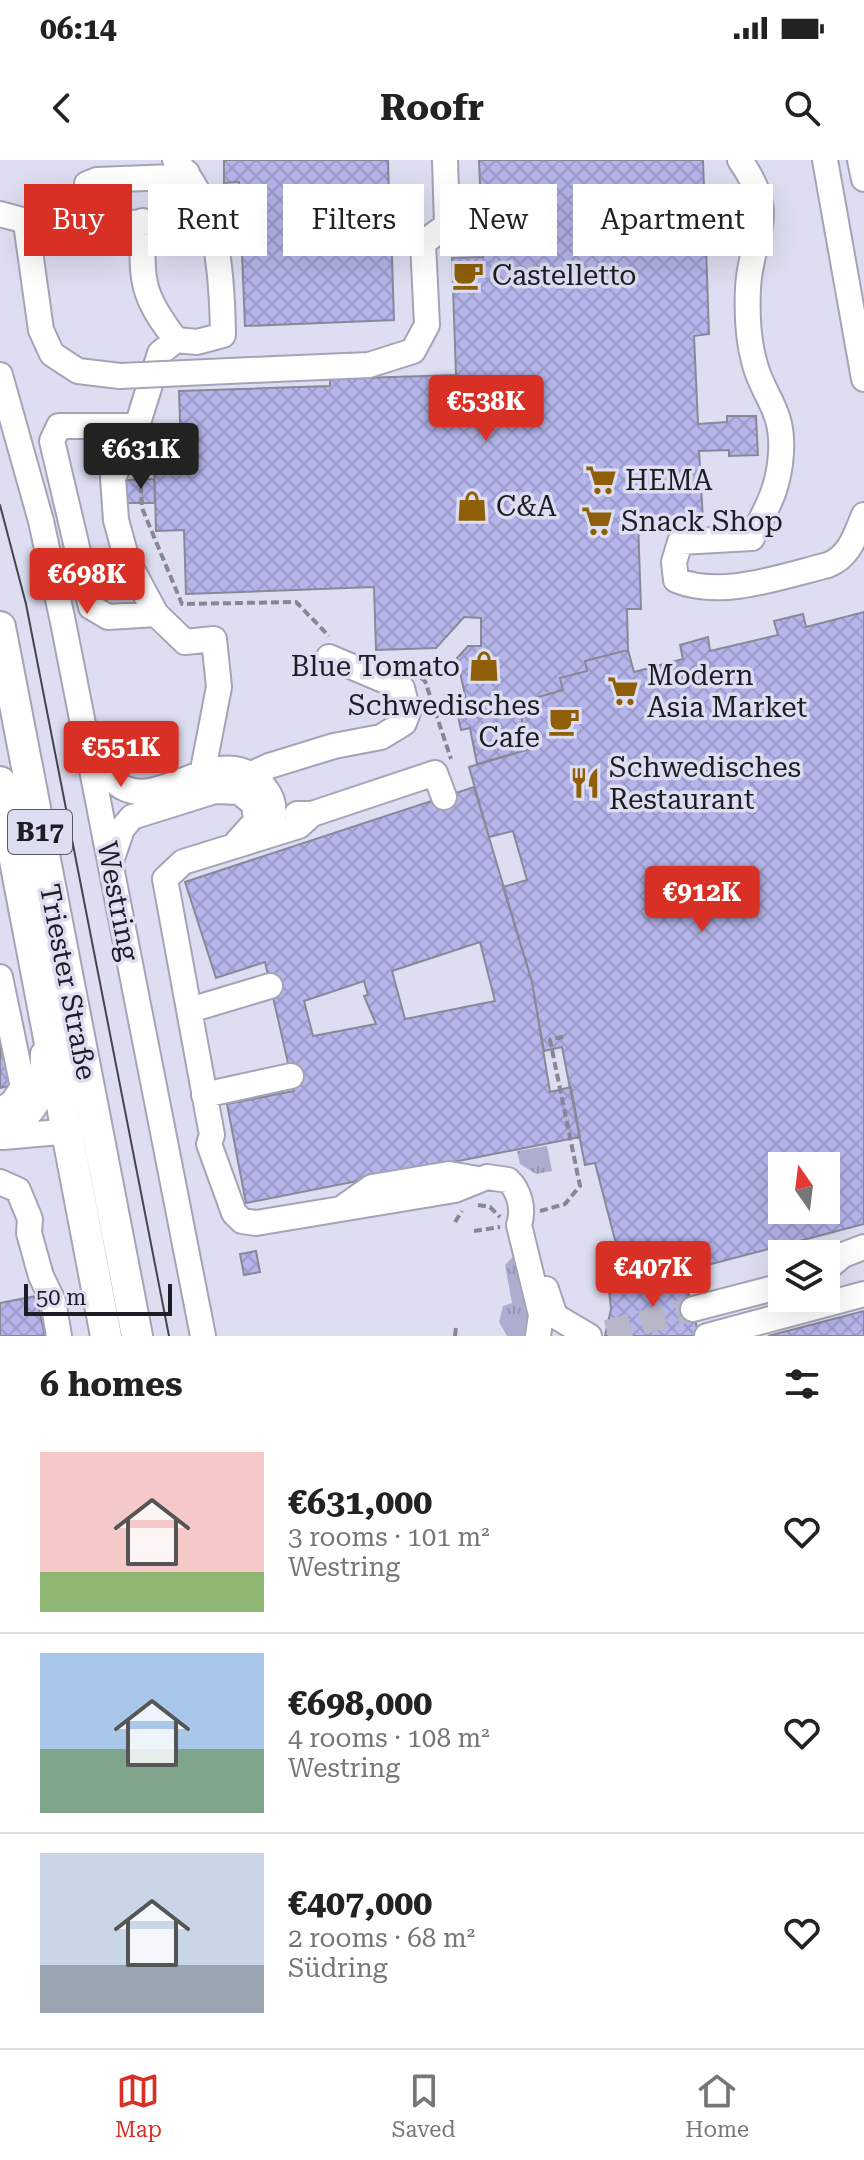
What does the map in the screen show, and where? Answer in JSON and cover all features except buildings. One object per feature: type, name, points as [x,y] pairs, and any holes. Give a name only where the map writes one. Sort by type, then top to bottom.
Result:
[{"type":"main road","name":"Triester Straße","points":[[0,627],[82,1130],[106,1336]]},
{"type":"main road","name":"Triester Straße","points":[[0,782],[43,1016],[82,1130],[137,1336]]},
{"type":"street","points":[[30,256],[41,330],[52,354],[78,371],[120,376],[369,365],[413,351],[427,325],[423,243],[447,225],[445,160]]},
{"type":"street","points":[[740,160],[761,203],[762,230],[748,286],[749,316],[754,362],[776,408],[781,450],[776,492],[752,538],[680,542],[674,562],[676,580],[688,585],[743,585],[828,565],[841,560],[849,550],[864,515]]},
{"type":"street","points":[[825,160],[864,379]]},
{"type":"street","points":[[860,160],[864,179]]},
{"type":"street","points":[[87,184],[97,180],[173,177],[181,167]]},
{"type":"street","points":[[0,214],[24,228]]},
{"type":"street","points":[[132,228],[142,229]]},
{"type":"street","points":[[132,230],[148,228]]},
{"type":"street","points":[[0,229],[24,229]]},
{"type":"street","points":[[142,229],[147,299],[176,340]]},
{"type":"street","points":[[209,783],[219,687],[214,639],[185,642],[156,614],[127,560],[116,520],[113,478],[137,426],[160,353],[176,340],[197,342],[223,335],[217,256]]},
{"type":"street","name":"Westring","points":[[0,375],[41,521],[84,723],[203,1336]]},
{"type":"street","points":[[137,426],[59,426],[52,441],[91,607],[108,617],[156,614]]},
{"type":"street","points":[[84,723],[114,783],[129,791],[209,783],[251,774],[334,746],[381,737],[404,723],[408,712],[402,688],[332,649]]},
{"type":"street","points":[[399,1185],[363,1207],[345,1206],[256,1223],[242,1221],[234,1213],[222,1173],[222,1133],[204,1095],[165,879],[183,862],[267,835],[306,827],[435,773],[444,797]]},
{"type":"street","points":[[251,774],[265,787],[273,803],[273,823],[267,835]]},
{"type":"street","points":[[110,864],[122,829],[132,817],[209,783],[239,792],[254,804],[256,821],[232,846]]},
{"type":"street","points":[[273,803],[299,814],[306,827]]},
{"type":"street","points":[[0,977],[23,1087],[12,1103],[0,1111]]},
{"type":"street","points":[[190,1010],[270,986]]},
{"type":"street","points":[[0,1136],[28,1119],[43,1093],[43,1016]]},
{"type":"street","points":[[204,1095],[291,1076]]},
{"type":"street","points":[[0,1136],[82,1130]]},
{"type":"street","points":[[345,1206],[371,1183],[455,1190],[478,1179],[508,1180],[517,1192],[522,1215],[519,1225],[541,1315],[538,1336]]},
{"type":"street","points":[[0,1182],[18,1190],[30,1219],[29,1233],[41,1276],[53,1301],[59,1336]]},
{"type":"street","points":[[522,1215],[530,1224],[550,1309],[565,1324],[596,1335]]},
{"type":"street","points":[[840,1258],[864,1247]]},
{"type":"street","points":[[840,1269],[864,1265]]},
{"type":"street","points":[[191,1279],[208,1298],[219,1336]]},
{"type":"street","points":[[693,1309],[768,1290]]},
{"type":"street","points":[[707,1336],[864,1294]]},
{"type":"path","points":[[140,462],[142,508],[182,604],[296,602],[332,649]]},
{"type":"path","points":[[416,675],[425,681],[453,764]]},
{"type":"path","points":[[455,1222],[459,1213],[479,1205],[490,1207],[501,1218],[565,1204],[580,1186],[550,1040],[566,1036]]},
{"type":"path","points":[[474,1231],[495,1227]]},
{"type":"path","points":[[455,1336],[456,1327]]},
{"type":"green space","points":[[547,1146],[552,1171],[536,1174],[520,1164],[517,1151]]},
{"type":"green space","points":[[520,1249],[534,1321],[531,1336],[507,1336],[499,1322],[503,1306],[512,1303],[505,1265]]},
{"type":"tunnel","points":[[607,1332],[693,1309]]},
{"type":"tram line","points":[[0,505],[26,604],[169,1336]]},
{"type":"place","name":"Castelletto","points":[[468,275]]},
{"type":"place","name":"HEMA","points":[[601,480]]},
{"type":"place","name":"C&A","points":[[472,506]]},
{"type":"place","name":"Snack Shop","points":[[597,521]]},
{"type":"place","name":"Blue Tomato","points":[[484,666]]},
{"type":"place","name":"Modern Asia Market","points":[[623,691]]},
{"type":"place","name":"Schwedisches Cafe","points":[[564,721]]},
{"type":"place","name":"Schwedisches Restaurant","points":[[585,783]]}]
